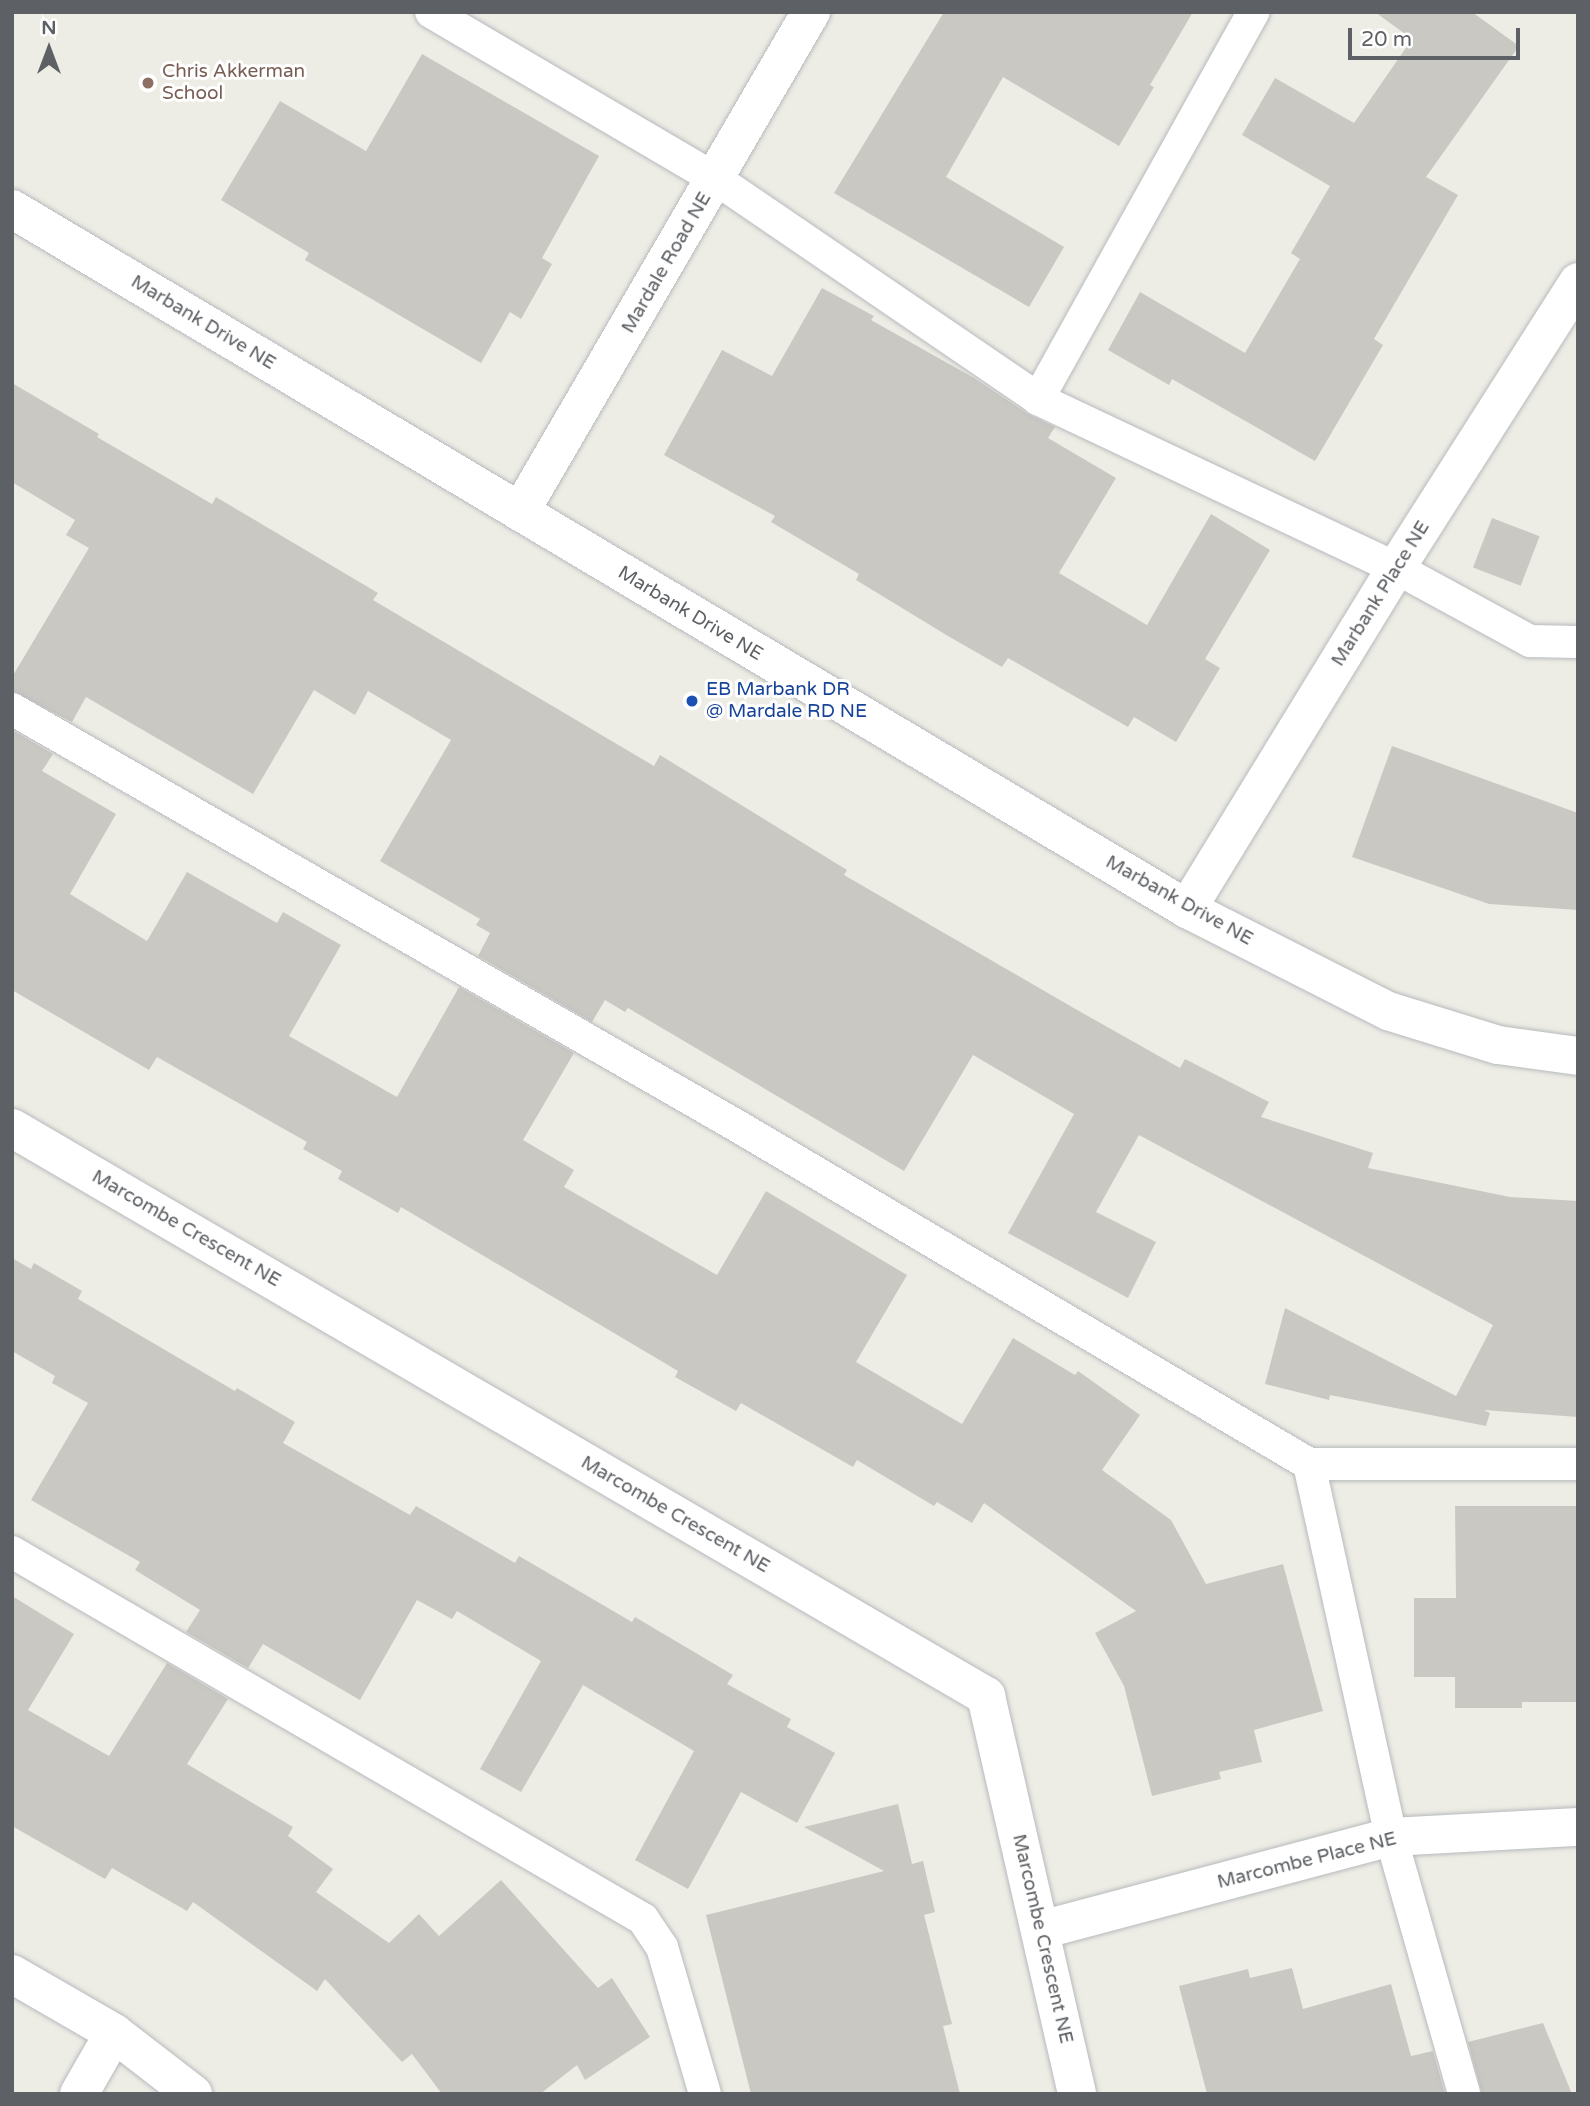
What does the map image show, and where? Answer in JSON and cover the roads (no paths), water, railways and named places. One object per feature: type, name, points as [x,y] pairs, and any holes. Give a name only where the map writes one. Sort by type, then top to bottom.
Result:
[{"type":"street","name":"Mardale Road NE","points":[[520,512],[811,12]]},
{"type":"street","name":"Marbank Drive NE","points":[[12,209],[1187,909],[1388,1011],[1498,1045],[1578,1056]]},
{"type":"street","name":"Marbank Place NE","points":[[1187,909],[1396,568],[1578,282]]},
{"type":"street","name":"Marcombe Crescent NE","points":[[12,1128],[986,1696],[1077,2094]]},
{"type":"street","name":"Marcombe Place NE","points":[[1041,1930],[1391,1837],[1578,1826]]},
{"type":"street","points":[[12,1974],[114,2034],[193,2094]]},
{"type":"street","points":[[79,2094],[114,2034]]},
{"type":"lane","points":[[431,12],[716,179],[1038,399],[1396,568],[1530,641],[1578,642]]},
{"type":"lane","points":[[1038,399],[1253,12]]},
{"type":"lane","points":[[12,709],[744,1130],[1309,1464],[1578,1464]]},
{"type":"lane","points":[[1309,1464],[1391,1837],[1464,2094]]},
{"type":"lane","points":[[12,1552],[643,1919],[662,1947],[705,2094]]},
{"type":"place","name":"Chris Akkerman School","points":[[148,83]]},
{"type":"place","name":"EB Marbank DR @ Mardale RD NE","points":[[692,701]]}]
